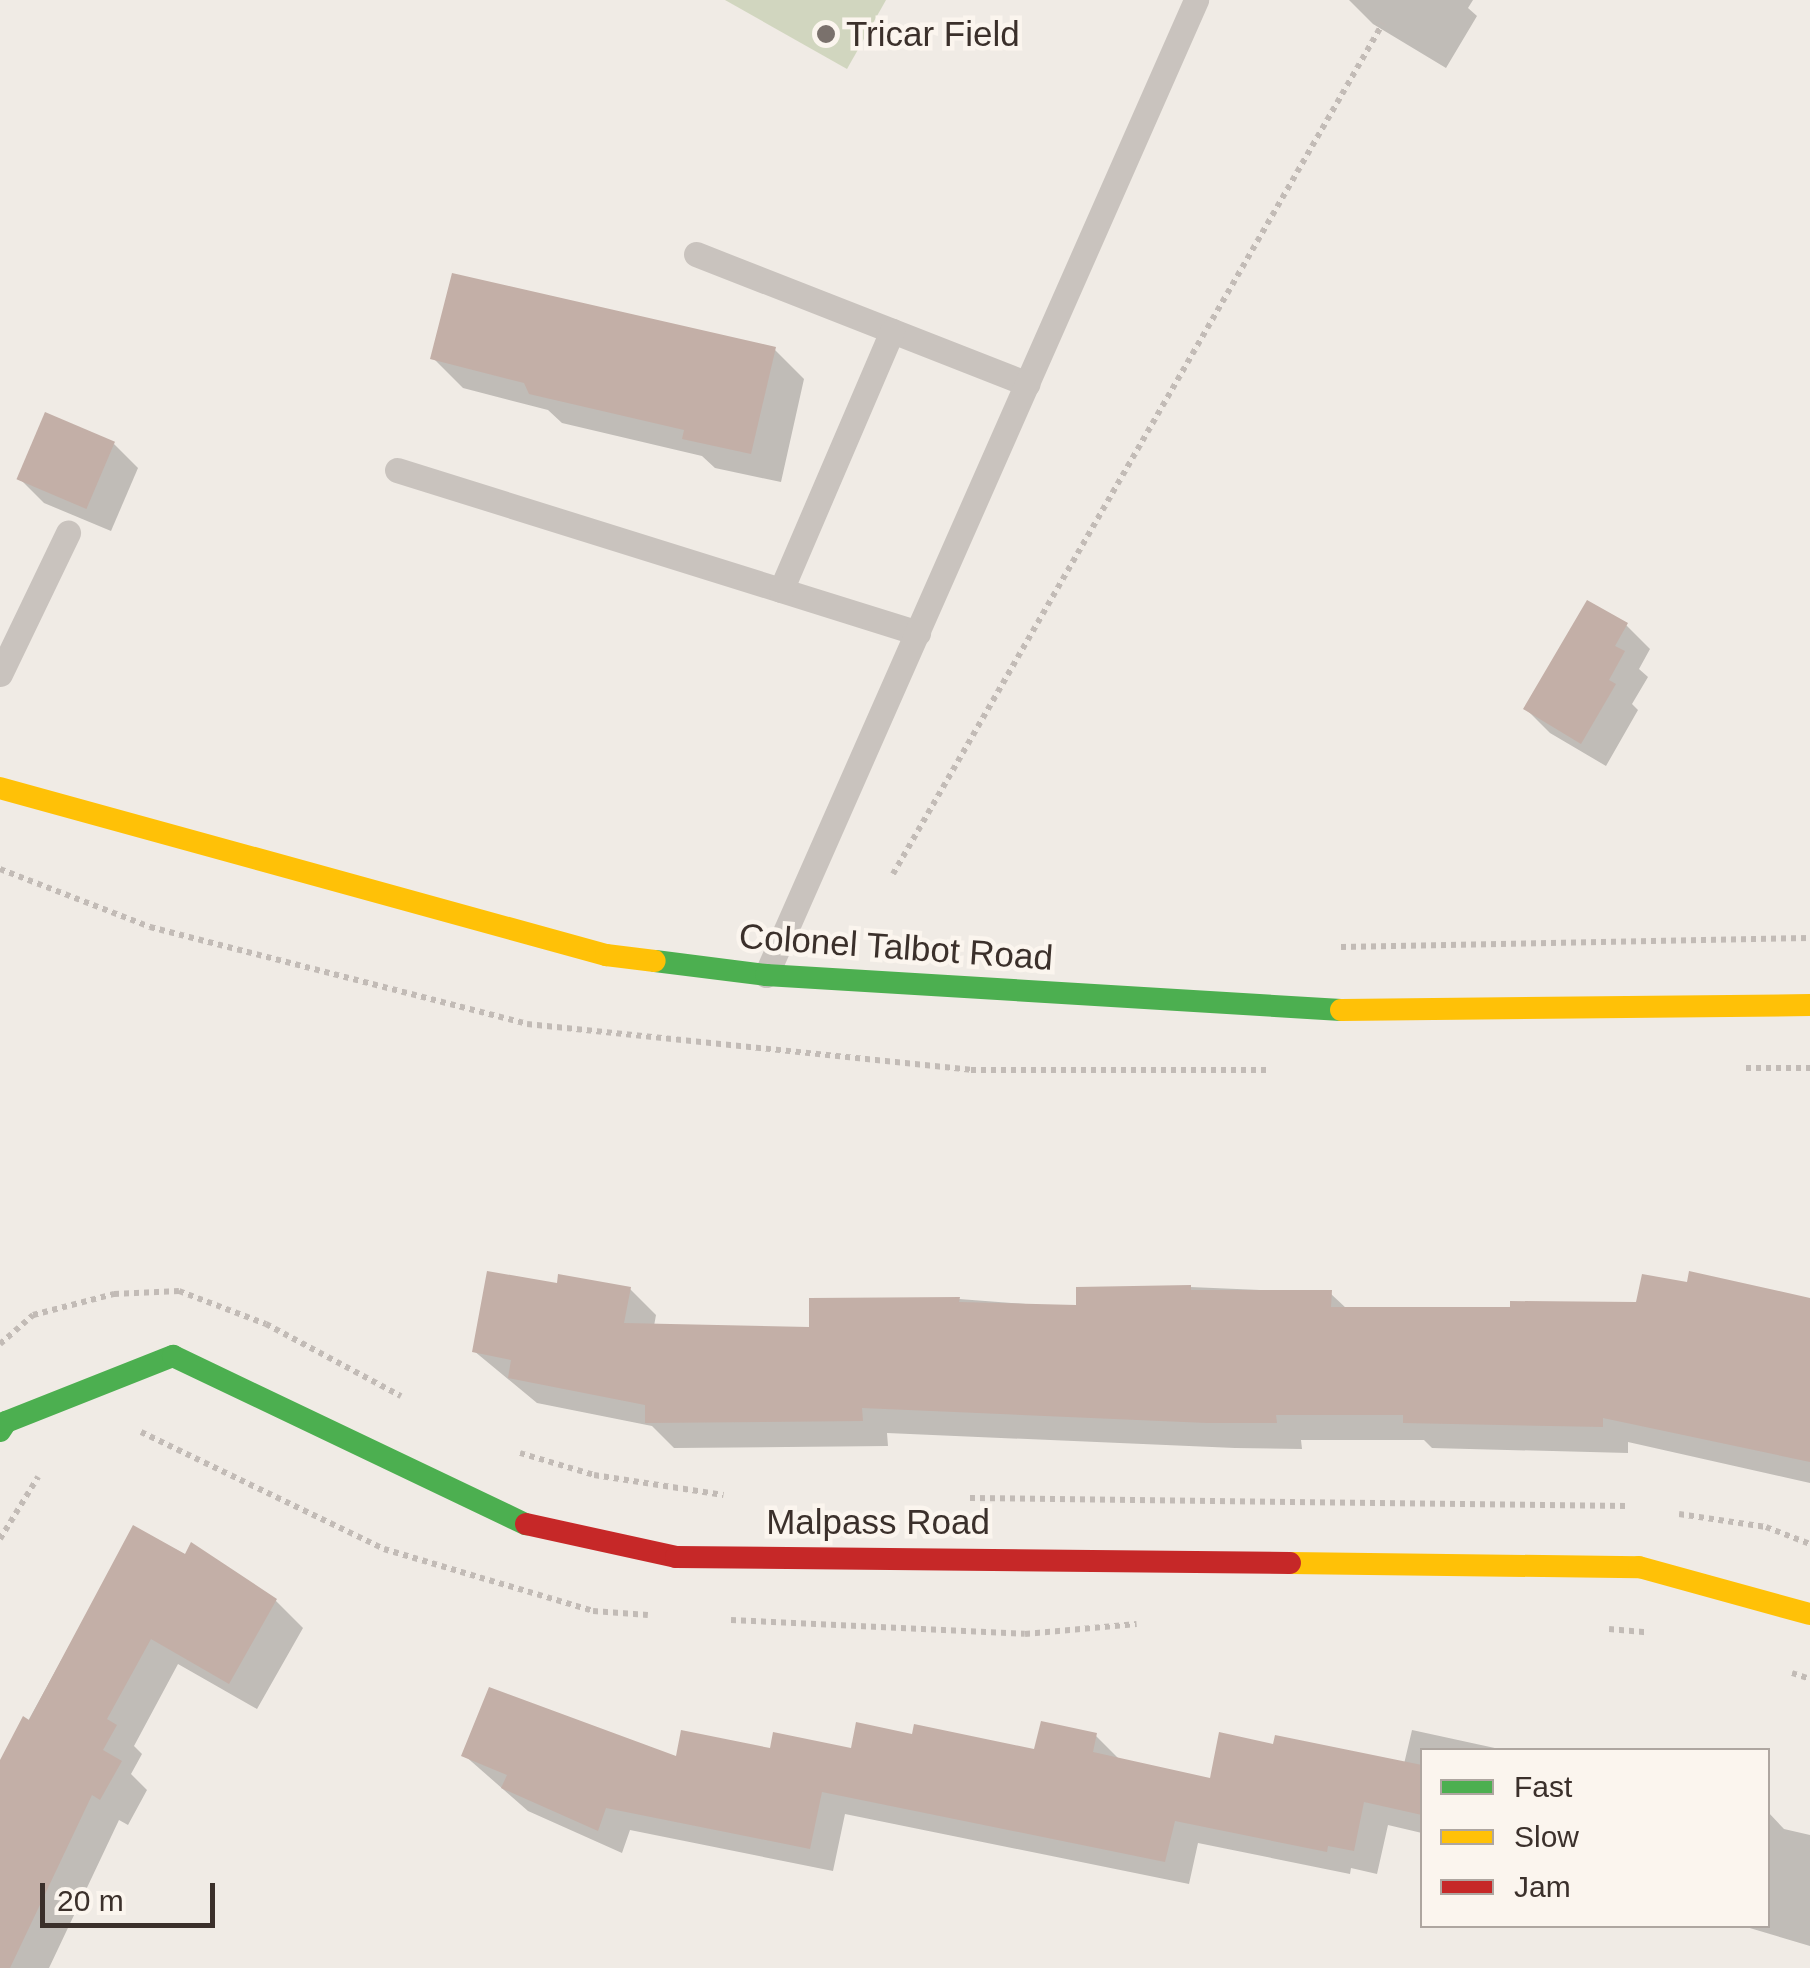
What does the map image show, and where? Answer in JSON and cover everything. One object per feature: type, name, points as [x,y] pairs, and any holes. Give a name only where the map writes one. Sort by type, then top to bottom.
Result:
[{"type":"street","name":"Colonel Talbot Road","points":[[0,788],[606,955],[766,974],[1305,1010],[1810,1005]]},
{"type":"street","name":"Malpass Road","points":[[0,1432],[6,1422],[173,1356],[540,1531],[676,1557],[1639,1567],[1810,1614]]},
{"type":"lane","points":[[766,974],[1196,0]]},
{"type":"lane","points":[[696,254],[1027,384]]},
{"type":"lane","points":[[782,590],[892,331]]},
{"type":"lane","points":[[397,470],[918,633]]},
{"type":"lane","points":[[0,674],[68,534]]},
{"type":"path","points":[[894,874],[1383,23]]},
{"type":"path","points":[[1320,948],[1810,938]]},
{"type":"path","points":[[0,1344],[33,1315],[114,1294],[179,1292],[266,1324],[414,1402]]},
{"type":"path","points":[[512,1451],[594,1475],[735,1496]]},
{"type":"path","points":[[964,1498],[1599,1501],[1636,1507]]},
{"type":"path","points":[[1673,1513],[1766,1528],[1810,1544]]},
{"type":"green space","name":"Tricar Field","points":[[725,0],[886,0],[847,69]]},
{"type":"building","points":[[452,273],[776,347],[751,454],[682,439],[684,430],[529,394],[524,383],[430,359]]},
{"type":"building","points":[[45,412],[115,442],[86,509],[16,479]]},
{"type":"building","points":[[1587,600],[1628,623],[1615,646],[1625,651],[1609,680],[1616,684],[1581,744],[1523,709]]},
{"type":"building","points":[[487,1271],[557,1283],[558,1274],[631,1287],[624,1323],[809,1327],[809,1298],[960,1297],[959,1302],[1076,1305],[1076,1287],[1191,1285],[1191,1290],[1332,1290],[1331,1307],[1510,1307],[1510,1301],[1636,1302],[1642,1274],[1687,1282],[1689,1271],[1810,1298],[1810,1462],[1603,1418],[1603,1427],[1403,1423],[1403,1415],[1276,1415],[1277,1423],[1207,1423],[862,1408],[863,1421],[645,1423],[645,1405],[508,1378],[511,1360],[472,1352]]},
{"type":"building","points":[[133,1525],[185,1554],[191,1542],[277,1599],[229,1684],[151,1639],[107,1719],[117,1725],[103,1750],[122,1761],[100,1800],[92,1795],[10,1968],[0,1968],[0,1760],[23,1716],[29,1720]]},
{"type":"building","points":[[489,1687],[676,1756],[681,1730],[770,1748],[773,1732],[851,1748],[856,1722],[912,1734],[914,1724],[1034,1749],[1041,1721],[1097,1733],[1093,1752],[1210,1778],[1219,1732],[1273,1744],[1275,1735],[1420,1765],[1420,1815],[1364,1802],[1354,1851],[1328,1846],[1327,1852],[1175,1821],[1165,1862],[822,1792],[810,1849],[606,1808],[598,1831],[501,1788],[507,1775],[461,1756]]},
{"type":"traffic: fast","points":[[655,961],[766,975],[1341,1010]]},
{"type":"traffic: fast","points":[[0,1431],[6,1422],[173,1356],[526,1524]]},
{"type":"traffic: slow","points":[[0,788],[606,955],[655,961]]},
{"type":"traffic: slow","points":[[1341,1010],[1810,1005]]},
{"type":"traffic: slow","points":[[1290,1563],[1639,1567],[1810,1614]]},
{"type":"traffic: jam","points":[[526,1524],[676,1557],[1290,1563]]},
{"type":"place","name":"Tricar Field","points":[[826,34]]}]
